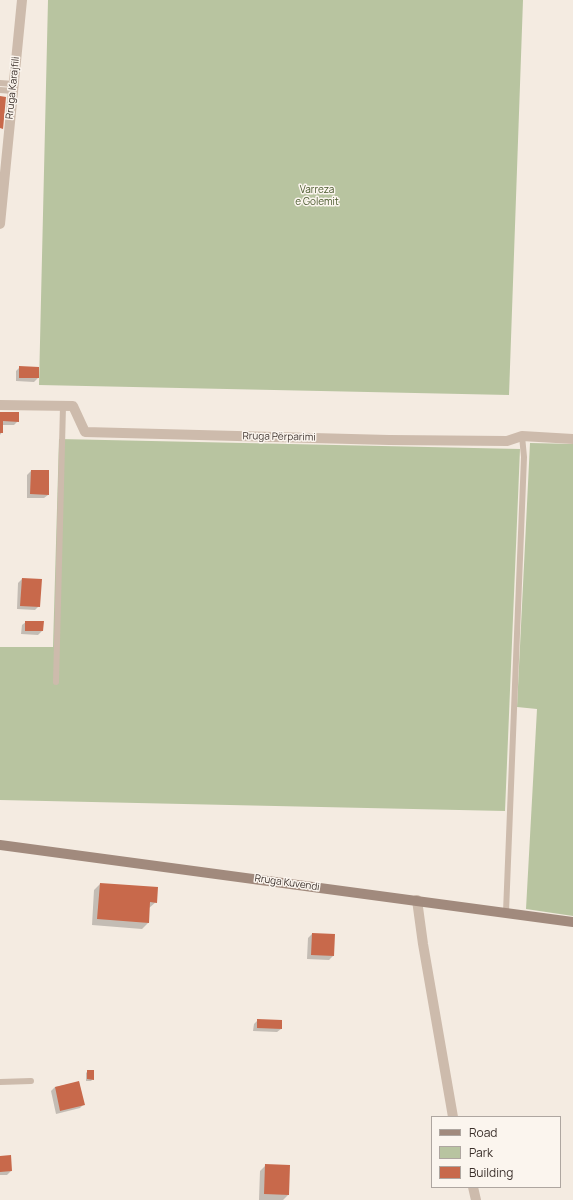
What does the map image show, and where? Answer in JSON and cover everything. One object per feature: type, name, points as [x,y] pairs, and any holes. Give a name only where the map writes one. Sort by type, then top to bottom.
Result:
[{"type":"street","name":"Rruga Karajfili","points":[[0,224],[3,167],[22,0]]},
{"type":"street","points":[[0,405],[63,406]]},
{"type":"street","name":"Rruga Përparimi","points":[[63,406],[73,406],[85,432],[507,441],[522,436],[573,439]]},
{"type":"street","name":"Rruga Kuvendi","points":[[0,845],[573,922]]},
{"type":"street","points":[[417,900],[453,1116]]},
{"type":"street","points":[[472,1188],[476,1200]]},
{"type":"lane","points":[[0,83],[13,88]]},
{"type":"lane","points":[[0,90],[13,88]]},
{"type":"lane","points":[[56,682],[63,406]]},
{"type":"lane","points":[[506,912],[524,457],[522,436]]},
{"type":"lane","points":[[0,1082],[31,1081]]},
{"type":"green space","name":"Varreza e Golemit","points":[[48,0],[523,0],[509,395],[39,385]]},
{"type":"green space","points":[[59,439],[520,449],[505,811],[0,800],[0,647],[53,647]]},
{"type":"green space","points":[[530,443],[573,444],[573,916],[526,909],[537,709],[517,707]]},
{"type":"building","points":[[0,96],[6,97],[3,129],[0,128]]},
{"type":"building","points":[[19,366],[39,367],[39,378],[19,378]]},
{"type":"building","points":[[0,412],[19,412],[19,422],[3,421],[3,433],[0,433]]},
{"type":"building","points":[[31,470],[49,470],[49,495],[30,494]]},
{"type":"building","points":[[22,578],[42,579],[40,607],[20,606]]},
{"type":"building","points":[[25,621],[44,621],[43,631],[25,631]]},
{"type":"building","points":[[100,883],[158,887],[157,903],[150,902],[149,923],[97,919]]},
{"type":"building","points":[[312,933],[335,934],[334,956],[311,955]]},
{"type":"building","points":[[257,1019],[282,1020],[282,1029],[257,1028]]},
{"type":"building","points":[[87,1070],[94,1070],[94,1080],[87,1079]]},
{"type":"building","points":[[79,1081],[85,1105],[60,1111],[55,1087]]},
{"type":"building","points":[[11,1155],[12,1171],[0,1172],[0,1156]]},
{"type":"building","points":[[265,1164],[290,1165],[289,1195],[264,1194]]}]
